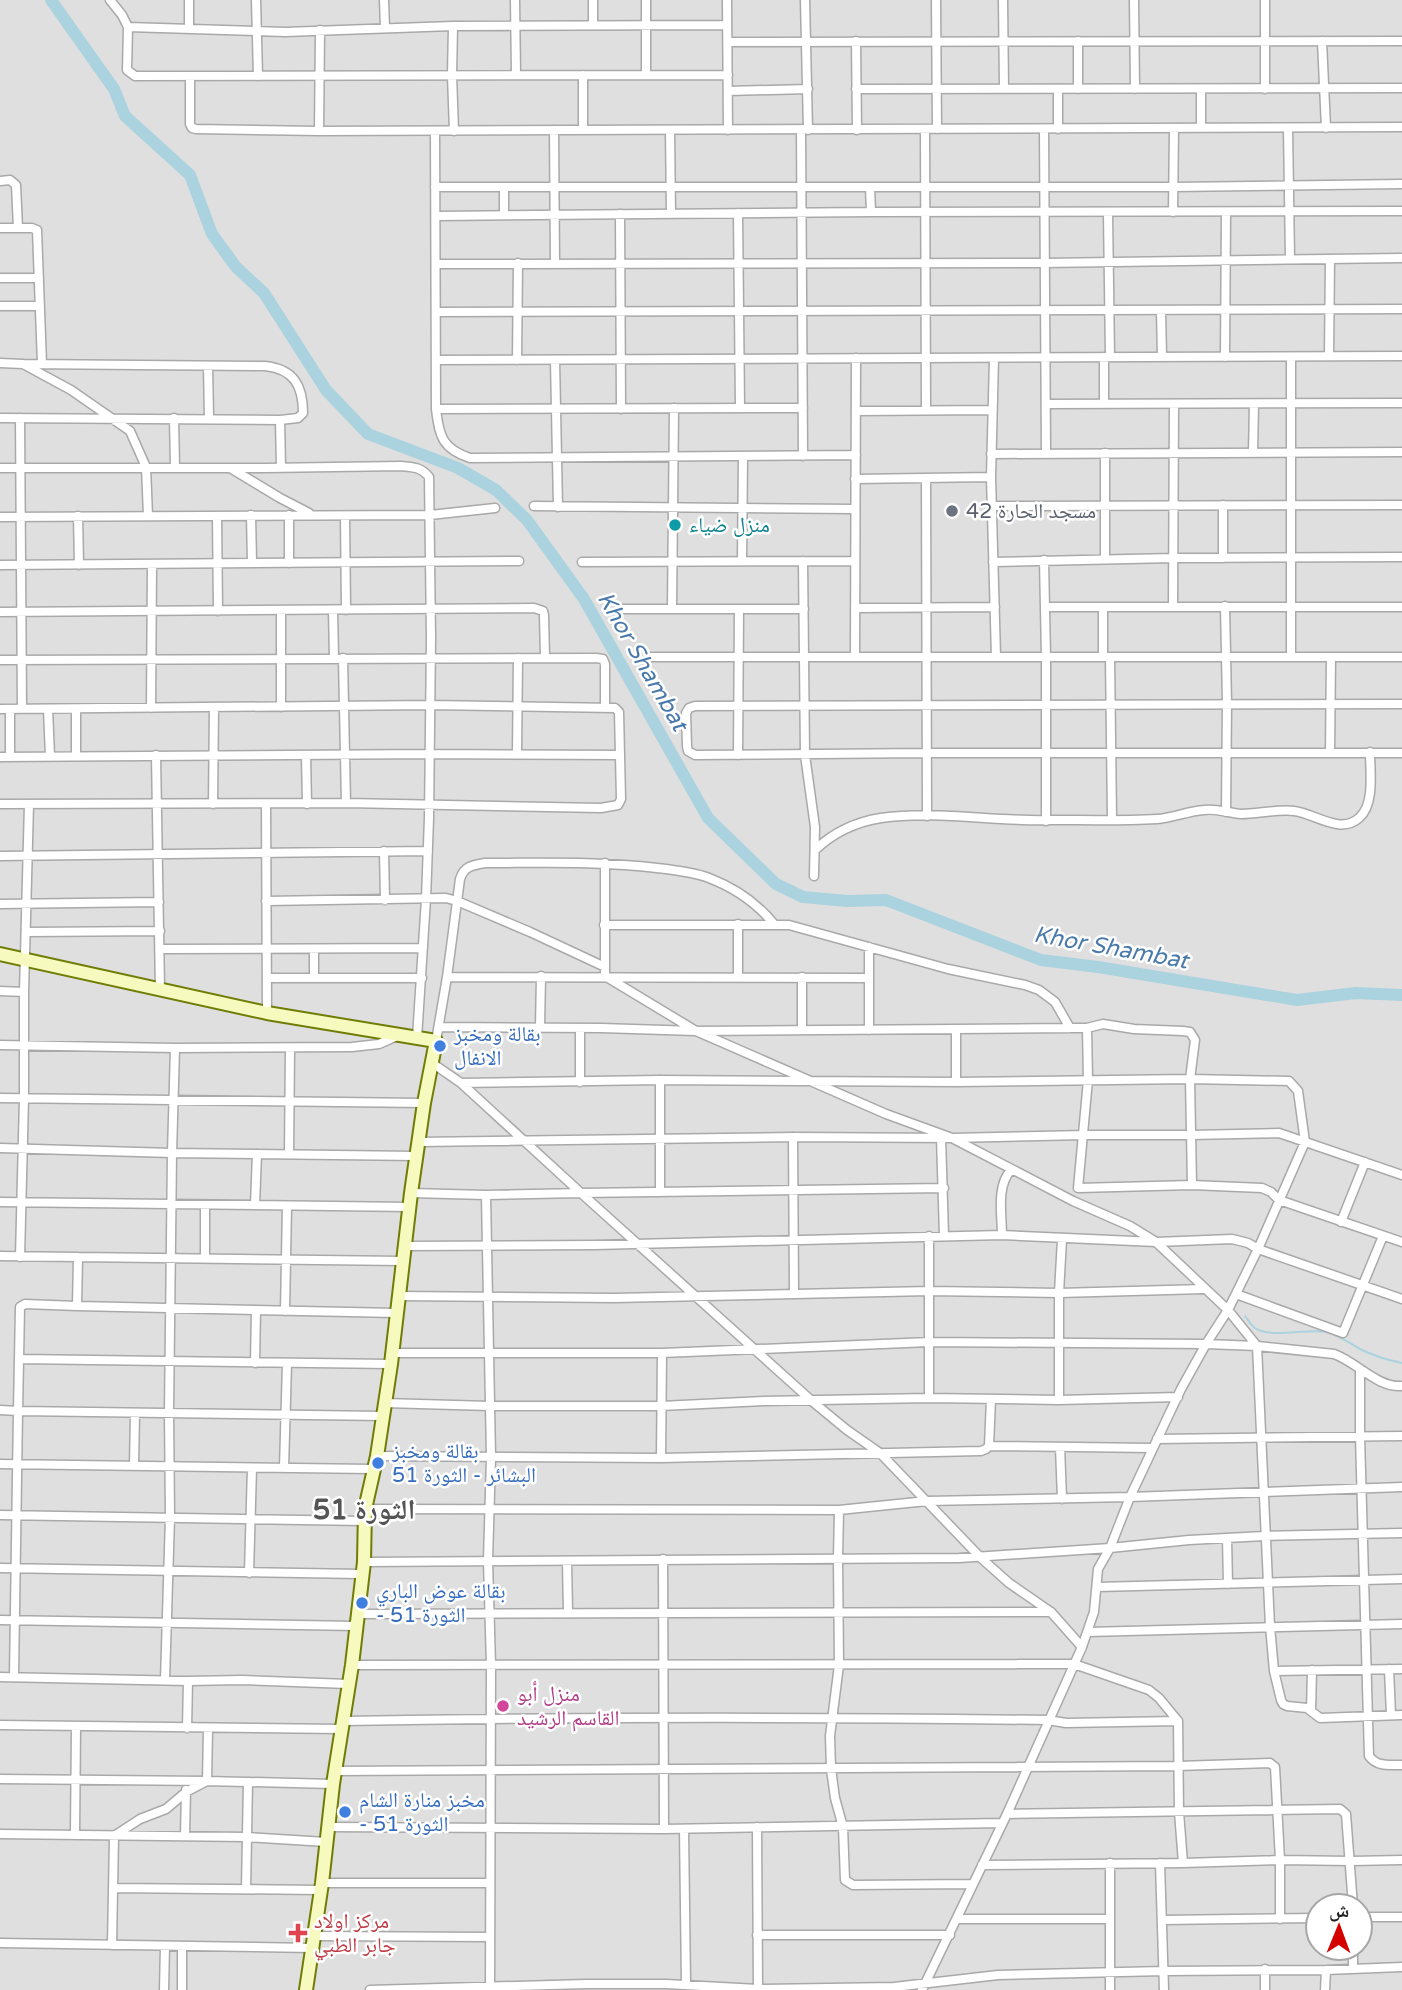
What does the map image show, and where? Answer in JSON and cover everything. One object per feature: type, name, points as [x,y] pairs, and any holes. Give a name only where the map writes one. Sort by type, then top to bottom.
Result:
[{"type":"street","points":[[110,0],[128,27],[127,70],[135,76],[728,75]]},
{"type":"street","points":[[189,0],[189,27]]},
{"type":"street","points":[[256,0],[258,76]]},
{"type":"street","points":[[384,0],[384,28]]},
{"type":"street","points":[[515,0],[516,75]]},
{"type":"street","points":[[593,0],[593,25]]},
{"type":"street","points":[[646,0],[646,75]]},
{"type":"street","points":[[727,0],[727,130]]},
{"type":"street","points":[[803,456],[801,187],[808,89],[805,0]]},
{"type":"street","points":[[936,0],[937,129]]},
{"type":"street","points":[[1003,0],[1004,89]]},
{"type":"street","points":[[1134,0],[1135,89]]},
{"type":"street","points":[[1265,0],[1265,89]]},
{"type":"street","points":[[128,27],[320,30],[453,26],[727,25]]},
{"type":"street","points":[[453,26],[454,131]]},
{"type":"street","points":[[319,131],[320,30]]},
{"type":"street","points":[[856,41],[858,130]]},
{"type":"street","points":[[1078,41],[1078,89]]},
{"type":"street","points":[[1322,41],[1326,128]]},
{"type":"street","points":[[728,42],[1402,41]]},
{"type":"street","points":[[583,75],[583,130]]},
{"type":"street","points":[[190,76],[192,128],[454,131],[1402,127]]},
{"type":"street","points":[[856,89],[1402,88]]},
{"type":"street","points":[[727,90],[808,89]]},
{"type":"street","points":[[1058,89],[1058,129]]},
{"type":"street","points":[[1200,89],[1202,128]]},
{"type":"street","points":[[1173,212],[1174,128]]},
{"type":"street","points":[[1287,128],[1290,259]]},
{"type":"street","points":[[925,129],[926,410]]},
{"type":"street","points":[[1044,129],[1046,453]]},
{"type":"street","points":[[554,130],[555,263]]},
{"type":"street","points":[[670,130],[671,214]]},
{"type":"street","points":[[435,131],[436,409],[440,437],[456,454],[470,458],[856,455]]},
{"type":"street","points":[[0,181],[10,180],[16,186],[18,228]]},
{"type":"street","points":[[435,187],[1174,187],[1402,184]]},
{"type":"street","points":[[504,187],[504,215]]},
{"type":"street","points":[[870,187],[871,212]]},
{"type":"street","points":[[436,216],[802,212],[1402,211]]},
{"type":"street","points":[[1225,357],[1226,212]]},
{"type":"street","points":[[738,213],[740,408]]},
{"type":"street","points":[[1104,404],[1109,310],[1108,213]]},
{"type":"street","points":[[620,214],[621,409]]},
{"type":"street","points":[[0,228],[37,230],[43,364]]},
{"type":"street","points":[[436,264],[1044,263],[1402,258]]},
{"type":"street","points":[[1329,356],[1330,259]]},
{"type":"street","points":[[517,360],[519,263]]},
{"type":"street","points":[[0,278],[39,278]]},
{"type":"street","points":[[0,306],[40,306]]},
{"type":"street","points":[[436,312],[1402,309]]},
{"type":"street","points":[[1161,310],[1162,357]]},
{"type":"street","points":[[436,360],[1402,356]]},
{"type":"street","points":[[1291,657],[1292,357]]},
{"type":"street","points":[[855,657],[856,358]]},
{"type":"street","points":[[994,358],[991,454],[996,656]]},
{"type":"street","points":[[555,360],[558,507]]},
{"type":"street","points":[[0,363],[277,367],[296,381],[303,400],[303,413],[298,418],[280,420],[0,418]]},
{"type":"street","points":[[23,364],[71,390],[130,430],[146,467],[148,516]]},
{"type":"street","points":[[208,366],[209,418]]},
{"type":"street","points":[[1046,404],[1402,402]]},
{"type":"street","points":[[1253,453],[1254,404]]},
{"type":"street","points":[[1173,607],[1174,405]]},
{"type":"street","points":[[672,609],[674,408]]},
{"type":"street","points":[[436,409],[803,408]]},
{"type":"street","points":[[856,411],[991,410]]},
{"type":"street","points":[[20,418],[22,709]]},
{"type":"street","points":[[174,418],[175,467]]},
{"type":"street","points":[[280,420],[281,468]]},
{"type":"street","points":[[991,454],[1402,452]]},
{"type":"street","points":[[1105,453],[1105,559]]},
{"type":"street","points":[[742,561],[743,456]]},
{"type":"street","points":[[0,468],[414,467],[423,470],[429,477],[430,754],[426,899],[418,1038]]},
{"type":"street","points":[[230,468],[315,515]]},
{"type":"street","points":[[855,479],[992,477]]},
{"type":"street","points":[[926,479],[927,816]]},
{"type":"street","points":[[1223,505],[1223,558]]},
{"type":"street","points":[[992,506],[1402,505]]},
{"type":"street","points":[[534,506],[855,509]]},
{"type":"street","points":[[0,517],[430,515],[495,508]]},
{"type":"street","points":[[289,515],[289,563]]},
{"type":"street","points":[[78,516],[79,565]]},
{"type":"street","points":[[217,516],[218,611]]},
{"type":"street","points":[[251,516],[252,563]]},
{"type":"street","points":[[345,516],[346,610]]},
{"type":"street","points":[[993,562],[1173,558],[1402,558]]},
{"type":"street","points":[[1044,560],[1046,821]]},
{"type":"street","points":[[0,565],[519,561]]},
{"type":"street","points":[[803,561],[805,755],[814,815],[814,876]]},
{"type":"street","points":[[582,562],[854,561]]},
{"type":"street","points":[[151,708],[152,564]]},
{"type":"street","points":[[1225,606],[1226,813]]},
{"type":"street","points":[[855,608],[995,607]]},
{"type":"street","points":[[1046,607],[1402,607]]},
{"type":"street","points":[[1104,607],[1110,704],[1112,819]]},
{"type":"street","points":[[0,612],[539,609],[544,615],[545,657]]},
{"type":"street","points":[[620,609],[804,609]]},
{"type":"street","points":[[738,755],[739,609]]},
{"type":"street","points":[[281,610],[281,707]]},
{"type":"street","points":[[333,610],[344,706],[346,803]]},
{"type":"street","points":[[649,657],[1402,657]]},
{"type":"street","points":[[1330,751],[1331,657]]},
{"type":"street","points":[[517,754],[518,658]]},
{"type":"street","points":[[0,660],[603,659],[605,707]]},
{"type":"street","points":[[1402,704],[739,706],[691,707],[686,713],[687,746],[691,754],[695,755],[927,752],[1402,753]]},
{"type":"street","points":[[0,804],[346,803],[609,808],[618,805],[621,799],[618,712],[615,708],[605,707],[430,705],[5,709],[10,757]]},
{"type":"street","points":[[213,804],[214,707]]},
{"type":"street","points":[[48,709],[50,756]]},
{"type":"street","points":[[76,709],[76,756]]},
{"type":"street","points":[[815,850],[831,836],[855,824],[883,818],[978,816],[1046,821],[1156,819],[1210,809],[1226,813],[1294,811],[1343,825],[1360,818],[1366,808],[1369,798],[1370,752]]},
{"type":"street","points":[[156,755],[160,990]]},
{"type":"street","points":[[306,755],[307,804]]},
{"type":"street","points":[[0,757],[620,755]]},
{"type":"street","points":[[20,1257],[29,804]]},
{"type":"street","points":[[266,804],[267,1013]]},
{"type":"street","points":[[384,851],[385,900]]},
{"type":"street","points":[[0,856],[428,851]]},
{"type":"street","points":[[605,863],[605,971]]},
{"type":"street","points":[[306,1990],[352,1665],[363,1568],[365,1515],[392,1358],[411,1193],[462,873],[467,867],[475,865],[605,863],[663,869],[708,877],[740,892],[762,909],[774,924]]},
{"type":"street","points":[[266,901],[446,898],[457,901],[530,932],[605,971],[696,1031],[886,1114],[952,1138],[1073,1201],[1130,1226],[1156,1242],[1228,1310],[1257,1346],[1267,1583],[1274,1671],[1280,1700],[1287,1706],[1307,1708],[1320,1718],[1402,1715]]},
{"type":"street","points":[[0,904],[159,902]]},
{"type":"street","points":[[738,924],[738,977]]},
{"type":"street","points":[[604,925],[789,925],[948,969],[1039,990],[1055,1002],[1070,1028]]},
{"type":"street","points":[[27,932],[160,931]]},
{"type":"street","points":[[869,947],[869,1030]]},
{"type":"street","points":[[314,948],[314,978]]},
{"type":"street","points":[[160,949],[423,948]]},
{"type":"street","points":[[0,954],[267,1013],[436,1041]]},
{"type":"street","points":[[447,976],[541,976],[605,971],[738,977],[868,978]]},
{"type":"street","points":[[540,1027],[541,976]]},
{"type":"street","points":[[268,978],[422,978]]},
{"type":"street","points":[[802,978],[802,1030]]},
{"type":"street","points":[[0,991],[24,992]]},
{"type":"street","points":[[439,1027],[696,1031],[956,1030],[1087,1028],[1103,1024],[1134,1029],[1190,1032],[1195,1040],[1190,1079],[1192,1185]]},
{"type":"street","points":[[580,1028],[580,1082]]},
{"type":"street","points":[[1073,1201],[1078,1188],[1084,1135],[1088,1080],[1087,1028]]},
{"type":"street","points":[[956,1030],[956,1082]]},
{"type":"street","points":[[0,1045],[289,1048],[365,1046],[379,1044],[400,1035]]},
{"type":"street","points":[[165,1680],[170,1517],[169,1362],[175,1048]]},
{"type":"street","points":[[289,1048],[289,1154]]},
{"type":"street","points":[[432,1063],[461,1083],[813,1402],[846,1430],[880,1453],[981,1558],[1009,1583],[1051,1612],[1082,1647]]},
{"type":"street","points":[[461,1083],[1190,1079],[1289,1081],[1297,1091],[1305,1142],[1236,1294],[1206,1344],[1152,1448],[1110,1548],[1098,1569],[1094,1612],[1082,1647],[1007,1814],[924,1987]]},
{"type":"street","points":[[660,1080],[660,1192]]},
{"type":"street","points":[[0,1098],[424,1103]]},
{"type":"street","points":[[0,1148],[289,1154],[418,1149],[523,1140],[1279,1133],[1402,1175]]},
{"type":"street","points":[[793,1137],[794,1293]]},
{"type":"street","points":[[942,1137],[944,1236]]},
{"type":"street","points":[[255,1205],[257,1154]]},
{"type":"street","points":[[1340,1223],[1366,1162]]},
{"type":"street","points":[[1002,1236],[1002,1189],[1005,1176],[1011,1170]]},
{"type":"street","points":[[1078,1188],[1192,1185],[1262,1188],[1279,1200],[1402,1242]]},
{"type":"street","points":[[411,1193],[486,1195],[944,1188]]},
{"type":"street","points":[[486,1195],[491,1457],[488,1561],[491,1665],[490,1989]]},
{"type":"street","points":[[0,1202],[410,1207]]},
{"type":"street","points":[[205,1205],[205,1258]]},
{"type":"street","points":[[285,1311],[287,1206]]},
{"type":"street","points":[[929,1236],[929,1398]]},
{"type":"street","points":[[406,1246],[636,1244],[929,1236],[1156,1242],[1233,1240],[1248,1243],[1258,1249],[1402,1299]]},
{"type":"street","points":[[1236,1294],[1343,1333],[1383,1236]]},
{"type":"street","points":[[1059,1400],[1062,1239]]},
{"type":"street","points":[[0,1256],[404,1261]]},
{"type":"street","points":[[78,1258],[78,1306]]},
{"type":"street","points":[[398,1296],[614,1298],[794,1293],[1059,1293],[1205,1289]]},
{"type":"street","points":[[14,1676],[20,1307],[25,1304],[396,1313]]},
{"type":"street","points":[[255,1363],[256,1310]]},
{"type":"street","points":[[19,1359],[287,1363],[489,1353],[662,1353],[930,1342],[1206,1344],[1334,1354],[1390,1385],[1402,1386]]},
{"type":"street","points":[[661,1458],[662,1353]]},
{"type":"street","points":[[284,1468],[287,1363]]},
{"type":"street","points":[[1360,1370],[1369,1756],[1380,1765],[1402,1765]]},
{"type":"street","points":[[0,1410],[285,1415],[490,1406],[662,1406],[929,1398],[1059,1400],[1178,1397]]},
{"type":"street","points":[[989,1446],[991,1399]]},
{"type":"street","points":[[134,1466],[135,1413]]},
{"type":"street","points":[[1157,1439],[1402,1436]]},
{"type":"street","points":[[0,1464],[284,1468],[491,1457],[661,1458],[981,1451],[989,1446],[1152,1448]]},
{"type":"street","points":[[1060,1447],[1062,1499]]},
{"type":"street","points":[[249,1573],[252,1468]]},
{"type":"street","points":[[0,1514],[251,1519],[489,1509],[839,1510],[927,1501],[1402,1487]]},
{"type":"street","points":[[839,1510],[839,1665],[835,1706],[831,1717],[831,1769],[843,1827],[845,1880],[853,1885],[973,1884]]},
{"type":"street","points":[[0,1568],[249,1573],[488,1561],[981,1558],[1227,1538],[1402,1533]]},
{"type":"street","points":[[1227,1538],[1228,1584]]},
{"type":"street","points":[[663,1559],[664,1829]]},
{"type":"street","points":[[567,1561],[568,1612]]},
{"type":"street","points":[[1097,1587],[1402,1579]]},
{"type":"street","points":[[0,1620],[357,1620],[568,1612],[1051,1612]]},
{"type":"street","points":[[1088,1632],[1402,1624]]},
{"type":"street","points":[[352,1665],[1074,1664],[1149,1690],[1178,1721],[1179,1812],[1183,1863]]},
{"type":"street","points":[[1390,1669],[1391,1715]]},
{"type":"street","points":[[1274,1671],[1402,1669]]},
{"type":"street","points":[[1311,1711],[1312,1670]]},
{"type":"street","points":[[0,1677],[348,1684]]},
{"type":"street","points":[[187,1728],[188,1681]]},
{"type":"street","points":[[0,1725],[208,1729],[491,1718],[831,1717],[1048,1720],[1066,1723],[1178,1721]]},
{"type":"street","points":[[75,1835],[76,1726]]},
{"type":"street","points":[[207,1780],[208,1729]]},
{"type":"street","points":[[0,1779],[248,1782],[491,1770],[1273,1764],[1280,1860],[1280,1919]]},
{"type":"street","points":[[114,1836],[140,1819],[166,1809],[186,1792],[207,1780]]},
{"type":"street","points":[[185,1836],[186,1781]]},
{"type":"street","points":[[246,1889],[248,1782]]},
{"type":"street","points":[[1007,1814],[1340,1809],[1346,1814],[1352,1892]]},
{"type":"street","points":[[328,1827],[684,1829],[1001,1823]]},
{"type":"street","points":[[757,1827],[758,1989]]},
{"type":"street","points":[[684,1829],[686,1985]]},
{"type":"street","points":[[0,1834],[246,1837],[326,1842]]},
{"type":"street","points":[[112,1945],[114,1836]]},
{"type":"street","points":[[982,1865],[1402,1860]]},
{"type":"street","points":[[1110,1863],[1110,1990]]},
{"type":"street","points":[[1160,1863],[1164,1990]]},
{"type":"street","points":[[113,1888],[246,1889],[490,1883]]},
{"type":"street","points":[[1374,1917],[1402,1917]]},
{"type":"street","points":[[1162,1920],[1304,1918]]},
{"type":"street","points":[[957,1919],[1110,1919]]},
{"type":"street","points":[[757,1935],[950,1935]]},
{"type":"street","points":[[0,1943],[182,1946],[490,1937]]},
{"type":"street","points":[[164,1946],[164,1990]]},
{"type":"street","points":[[182,1946],[182,1990]]},
{"type":"street","points":[[1353,1962],[1353,1969]]},
{"type":"street","points":[[370,1990],[686,1985],[758,1989],[924,1987],[998,1975],[1402,1967]]},
{"type":"street","points":[[1265,1969],[1265,1990]]},
{"type":"street","points":[[1325,1990],[1326,1970]]},
{"type":"shaded area","points":[[0,0],[1402,0],[1402,1990],[0,1990]]},
{"type":"waterway","name":"Khor Shambat","points":[[51,0],[114,89],[125,116],[190,175],[212,234],[236,267],[264,293],[326,390],[368,434],[458,468],[496,490],[527,520],[584,599],[708,818],[776,884],[803,897],[847,901],[886,900],[1041,960],[1297,1000],[1356,993],[1402,995]]},
{"type":"waterway","points":[[1245,1316],[1254,1327],[1262,1331],[1326,1332],[1370,1354],[1402,1363]]},
{"type":"place","name":"مسجد الحارة 42","points":[[952,511]]},
{"type":"place","name":"منزل ضياء","points":[[675,525]]},
{"type":"place","name":"بقالة ومخبز الانفال","points":[[440,1046]]},
{"type":"place","name":"بقالة ومخبز البشائر - الثورة 51","points":[[378,1463]]},
{"type":"place","name":"بقالة عوض الباري - الثورة 51","points":[[362,1603]]},
{"type":"place","name":"منزل أبو القاسم الرشيد","points":[[503,1706]]},
{"type":"place","name":"مخبز منارة الشام - الثورة 51","points":[[345,1812]]},
{"type":"place","name":"مركز اولاد جابر الطبي","points":[[298,1933]]},
{"type":"district","name":"الثورة 51","points":[[364,1509]]}]
